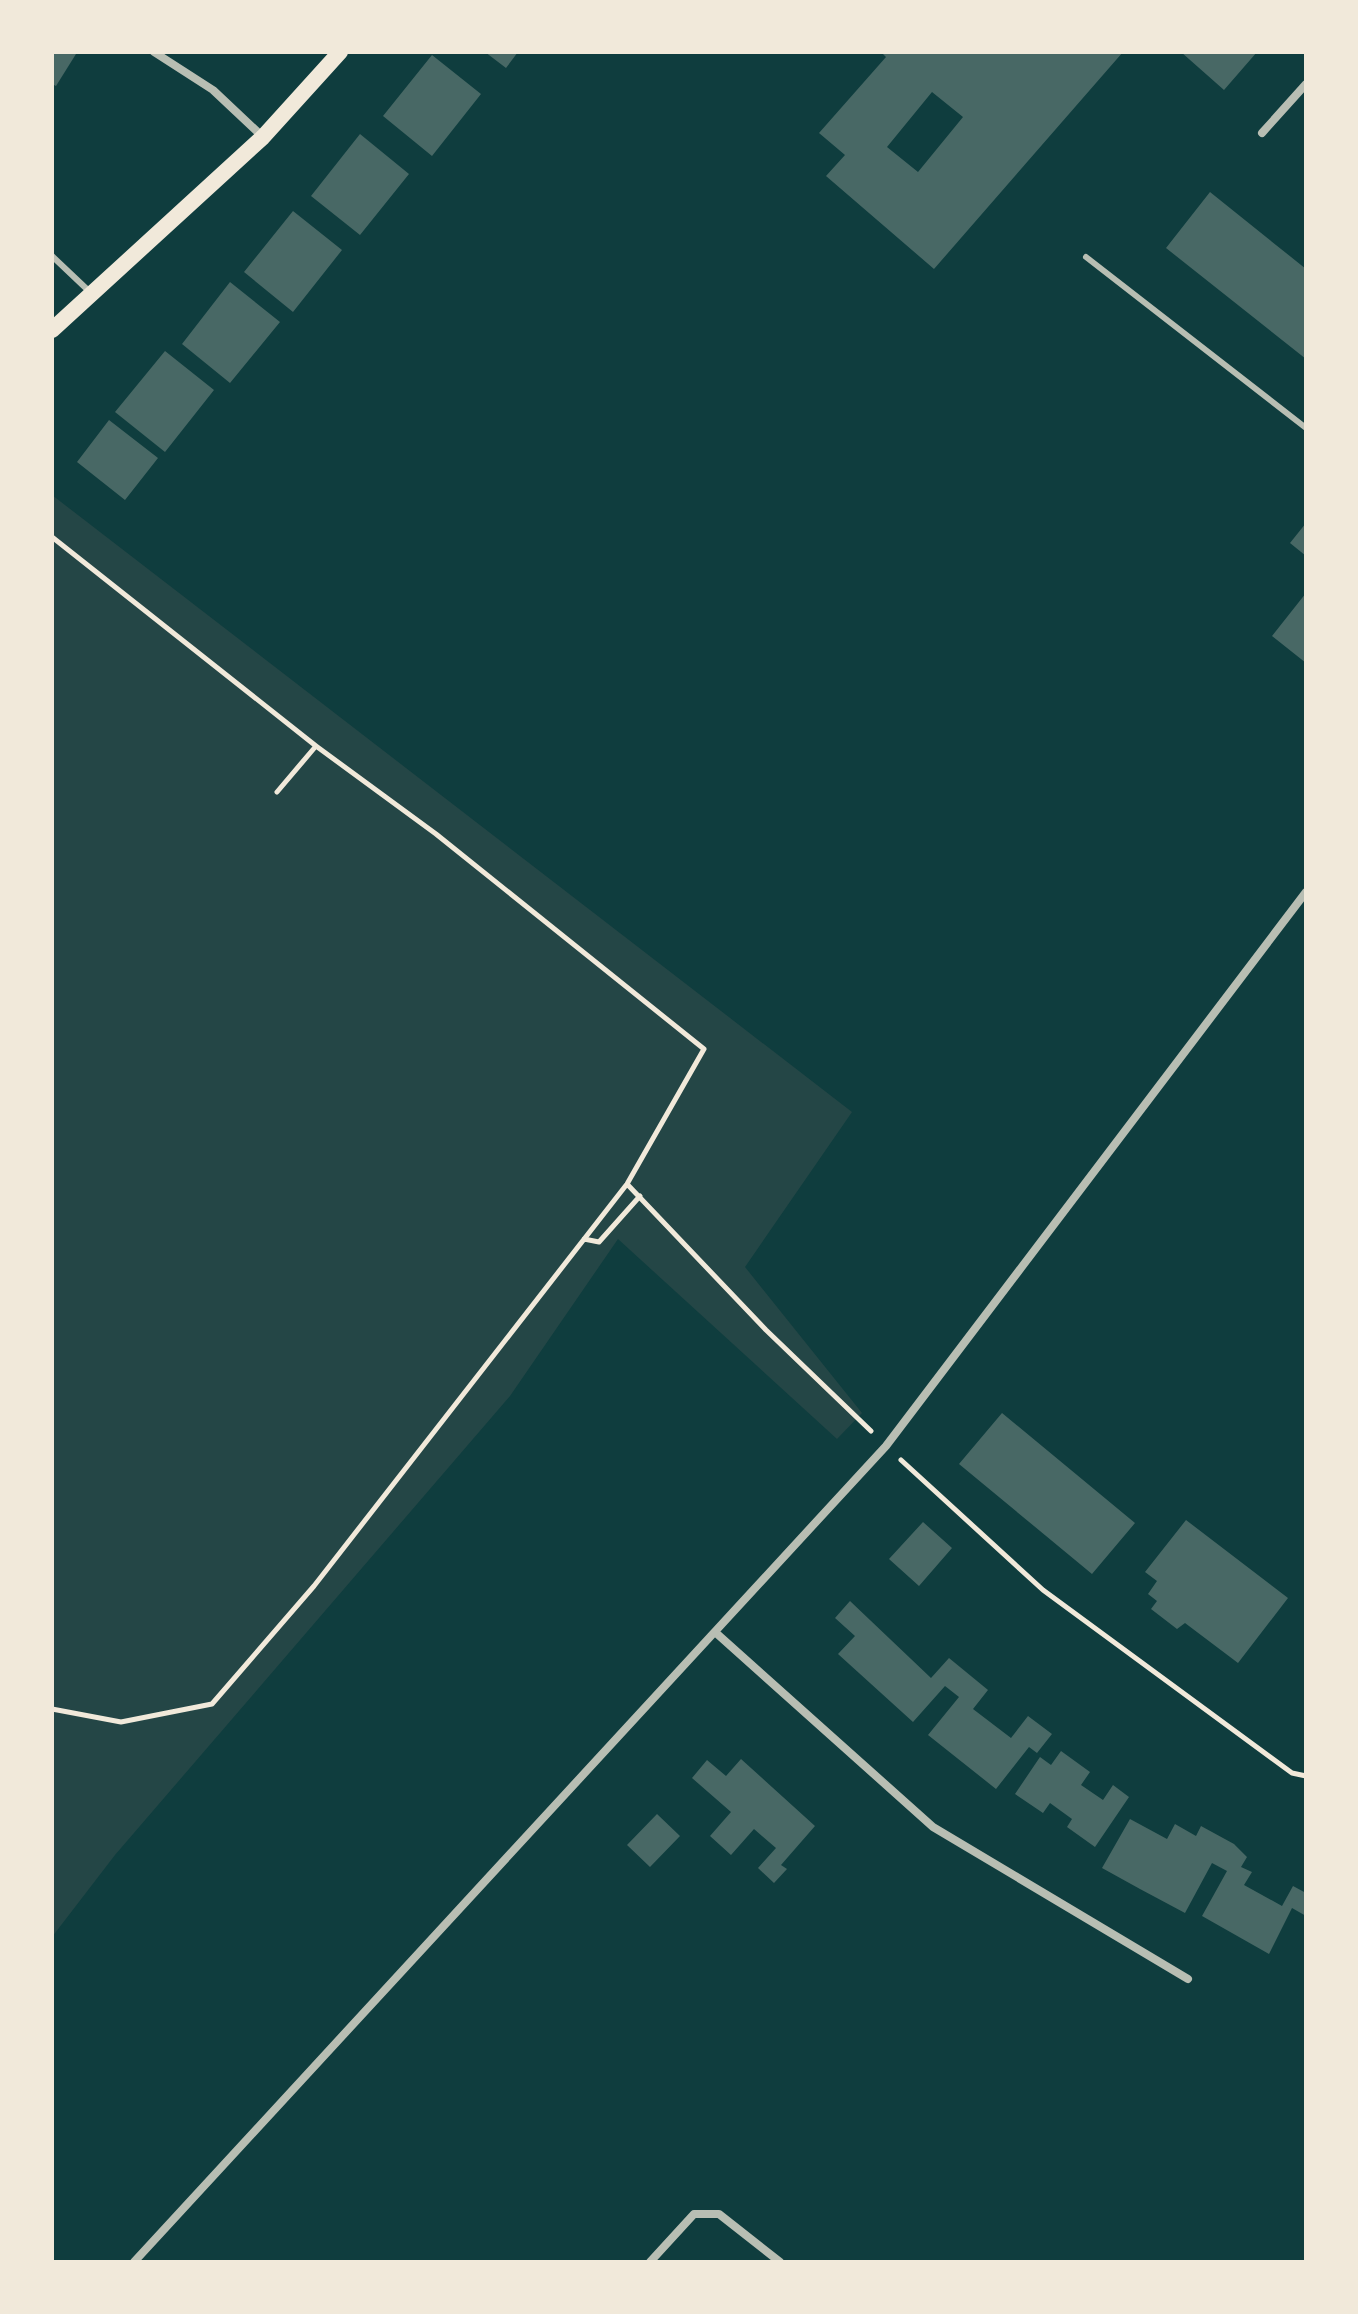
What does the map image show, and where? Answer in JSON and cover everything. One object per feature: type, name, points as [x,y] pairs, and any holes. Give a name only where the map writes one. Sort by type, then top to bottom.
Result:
[{"type":"main road","points":[[52,330],[93,296],[263,137],[340,52]]},
{"type":"street","points":[[154,52],[213,90],[263,137]]},
{"type":"street","points":[[1262,133],[1306,84]]},
{"type":"street","points":[[134,2262],[886,1446],[1306,892]]},
{"type":"street","points":[[715,1632],[933,1827],[1188,1979]]},
{"type":"street","points":[[650,2262],[694,2214],[719,2214],[780,2262]]},
{"type":"lane","points":[[52,256],[93,296]]},
{"type":"lane","points":[[1086,257],[1306,428]]},
{"type":"path","points":[[52,537],[316,746],[436,834],[704,1049],[627,1184],[314,1586],[212,1704],[121,1722],[52,1709]]},
{"type":"path","points":[[277,792],[316,746]]},
{"type":"path","points":[[627,1184],[766,1330],[886,1446],[1043,1590],[1292,1773],[1306,1776]]},
{"type":"path","points":[[584,1239],[599,1242],[640,1196]]},
{"type":"shaded area","points":[[52,495],[852,1112],[745,1267],[862,1413],[837,1439],[618,1239],[510,1396],[115,1855],[52,1937]]},
{"type":"building","points":[[52,52],[76,54],[56,86],[52,84]]},
{"type":"building","points":[[485,52],[518,52],[506,68]]},
{"type":"building","points":[[881,52],[1123,52],[934,269],[826,176],[845,155],[819,133],[886,57]],"holes":[[[932,92],[963,117],[918,172],[887,147]]]},
{"type":"building","points":[[1181,52],[1257,52],[1224,90]]},
{"type":"building","points":[[432,55],[481,94],[432,156],[383,116]]},
{"type":"building","points":[[360,134],[409,174],[360,235],[311,196]]},
{"type":"building","points":[[1210,192],[1306,269],[1306,359],[1166,248]]},
{"type":"building","points":[[293,211],[342,250],[293,312],[244,272]]},
{"type":"building","points":[[230,282],[280,322],[230,383],[182,344]]},
{"type":"building","points":[[165,351],[214,390],[165,452],[115,412]]},
{"type":"building","points":[[109,420],[158,458],[125,500],[77,462]]},
{"type":"building","points":[[1306,523],[1306,556],[1290,543]]},
{"type":"building","points":[[1306,593],[1306,663],[1272,636]]},
{"type":"building","points":[[1002,1413],[1135,1523],[1092,1574],[959,1464]]},
{"type":"building","points":[[1186,1520],[1288,1598],[1238,1663],[1185,1623],[1177,1629],[1151,1609],[1157,1601],[1148,1594],[1157,1581],[1145,1572]]},
{"type":"building","points":[[923,1522],[952,1548],[919,1586],[889,1559]]},
{"type":"building","points":[[850,1601],[931,1678],[949,1658],[988,1690],[973,1709],[1011,1738],[1028,1716],[1052,1734],[1037,1753],[1029,1747],[996,1789],[928,1735],[959,1697],[945,1686],[913,1722],[838,1654],[855,1636],[835,1618]]},
{"type":"building","points":[[1061,1751],[1090,1772],[1081,1785],[1103,1800],[1113,1785],[1129,1797],[1095,1847],[1067,1827],[1072,1819],[1050,1803],[1043,1813],[1015,1794],[1040,1757],[1051,1765]]},
{"type":"building","points":[[741,1759],[815,1826],[781,1865],[787,1869],[774,1883],[758,1868],[776,1848],[754,1829],[731,1855],[710,1836],[731,1812],[692,1778],[707,1760],[726,1776]]},
{"type":"building","points":[[657,1814],[680,1836],[650,1867],[627,1845]]},
{"type":"building","points":[[1130,1819],[1167,1839],[1175,1824],[1196,1836],[1201,1826],[1234,1844],[1247,1857],[1241,1867],[1252,1872],[1244,1885],[1282,1906],[1293,1886],[1306,1893],[1306,1916],[1292,1908],[1269,1954],[1202,1916],[1227,1871],[1212,1863],[1185,1913],[1140,1889],[1102,1868]]}]
